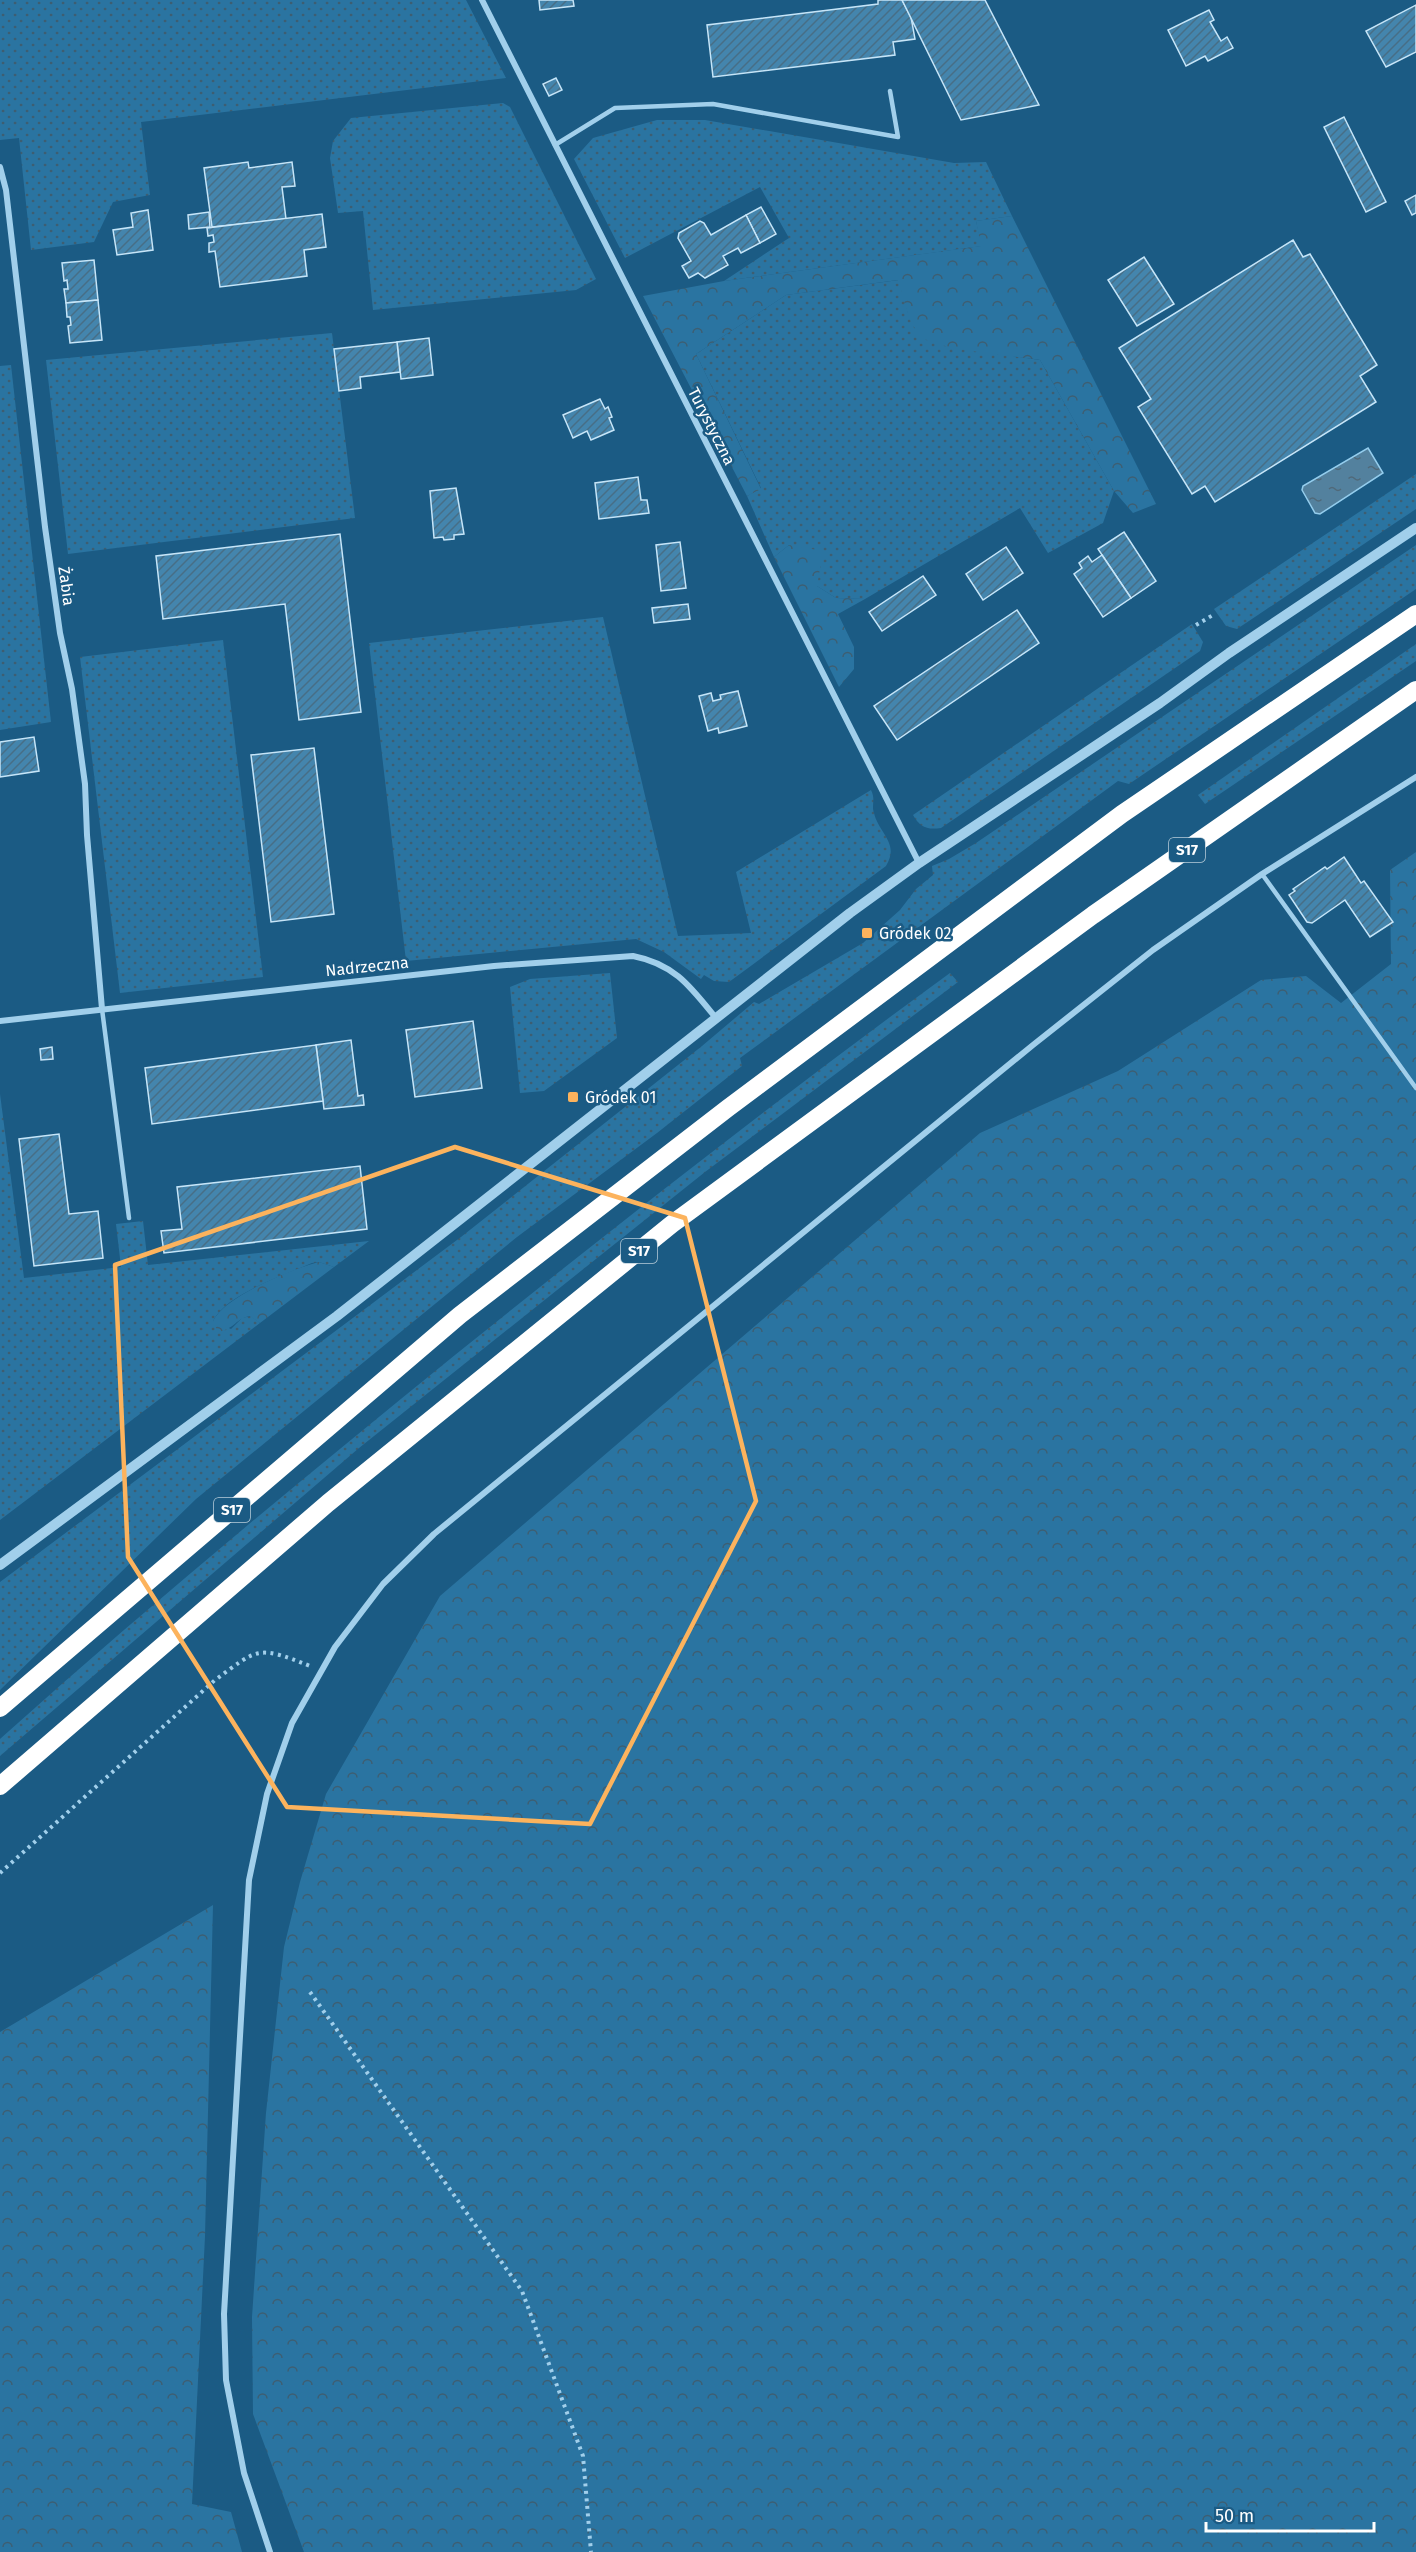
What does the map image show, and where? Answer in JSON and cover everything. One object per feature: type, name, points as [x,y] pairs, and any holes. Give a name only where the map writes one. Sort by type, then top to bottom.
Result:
[{"type":"highway","name":"S17","points":[[2,1706],[460,1316],[728,1108],[1122,814],[1416,614]]},
{"type":"highway","name":"S17","points":[[0,1786],[328,1503],[672,1224],[1093,915],[1416,690]]},
{"type":"street","name":"Turystyczna","points":[[482,0],[919,863]]},
{"type":"street","name":"Żabia","points":[[0,167],[7,201],[55,601],[72,689],[85,784],[102,1009]]},
{"type":"street","points":[[0,1565],[337,1316],[850,913],[919,863],[1160,703],[1229,653],[1416,528]]},
{"type":"street","points":[[270,2552],[244,2473],[226,2380],[224,2314],[249,1880],[267,1794],[292,1723],[335,1647],[383,1584],[434,1534],[1033,1045],[1153,950],[1262,874],[1416,777]]},
{"type":"street","name":"Nadrzeczna","points":[[0,1021],[509,964],[633,956],[660,964],[675,973],[694,991],[715,1017]]},
{"type":"lane","points":[[555,145],[615,108],[713,104],[898,136],[890,91]]},
{"type":"lane","points":[[1262,874],[1416,1088]]},
{"type":"lane","points":[[102,1009],[129,1218]]},
{"type":"path","points":[[1196,625],[1213,615]]},
{"type":"path","points":[[0,1874],[214,1680],[253,1653],[276,1652],[321,1671]]},
{"type":"path","points":[[310,1992],[522,2291],[583,2456],[591,2552]]},
{"type":"highlighted area","points":[[455,1147],[685,1218],[756,1501],[590,1824],[287,1807],[128,1557],[115,1265]]},
{"type":"green space","points":[[0,0],[466,0],[506,78],[141,122],[150,195],[113,202],[94,242],[31,250],[19,138],[0,140]]},
{"type":"green space","points":[[503,103],[510,107],[596,279],[576,290],[373,310],[363,211],[338,213],[330,158],[333,141],[351,118]]},
{"type":"green space","points":[[657,120],[705,120],[954,163],[986,162],[1012,216],[976,221],[982,246],[724,281],[789,238],[760,187],[625,258],[574,159],[593,138]]},
{"type":"green space","points":[[1012,216],[1156,504],[1133,513],[1114,491],[1040,360],[958,349],[929,341],[921,336],[912,324],[898,280],[786,295],[696,354],[761,489],[747,496],[643,296],[724,281],[981,246],[976,221]]},
{"type":"green space","points":[[899,280],[908,313],[972,350],[1040,360],[1114,491],[1103,523],[1048,553],[1020,508],[865,599],[836,598],[817,586],[789,545],[774,557],[747,496],[761,488],[696,354],[786,295]]},
{"type":"green space","points":[[332,333],[355,518],[68,554],[46,360]]},
{"type":"green space","points":[[11,365],[51,722],[0,730],[0,366]]},
{"type":"green space","points":[[1416,474],[1416,509],[1237,629],[1226,626],[1214,609]]},
{"type":"green space","points":[[789,545],[823,551],[817,586],[836,598],[865,599],[838,614],[854,647],[854,669],[839,687],[774,557]]},
{"type":"green space","points":[[1416,545],[1416,589],[1129,784],[1118,781],[740,1058],[742,1066],[657,1133],[517,1237],[196,1499],[0,1690],[0,1582],[461,1237],[754,1002],[759,1004],[863,943],[900,910],[916,889],[933,875],[932,866],[976,843]]},
{"type":"green space","points":[[603,617],[678,936],[751,933],[736,872],[871,790],[874,813],[890,845],[890,858],[886,866],[729,982],[714,981],[704,975],[701,979],[664,952],[636,939],[406,961],[369,643]]},
{"type":"green space","points":[[1192,624],[1203,642],[1200,651],[941,828],[924,827],[913,815]]},
{"type":"green space","points":[[223,640],[263,977],[120,993],[80,657]]},
{"type":"green space","points":[[1416,644],[1416,661],[1205,804],[1198,795]]},
{"type":"green space","points":[[1416,852],[1416,2552],[304,2552],[253,2414],[252,2317],[266,2113],[284,1947],[326,1794],[440,1596],[980,1133],[1118,1071],[1261,980],[1306,976],[1341,1003],[1391,964],[1390,870]]},
{"type":"green space","points":[[610,973],[617,1038],[544,1091],[520,1093],[510,987],[530,979]]},
{"type":"green space","points":[[950,973],[958,982],[705,1172],[359,1448],[0,1756],[0,1739],[168,1592],[340,1449],[455,1355],[762,1113]]},
{"type":"green space","points":[[0,1094],[24,1278],[121,1267],[116,1224],[143,1221],[148,1265],[369,1241],[334,1267],[319,1262],[312,1263],[257,1286],[230,1302],[213,1321],[231,1329],[242,1318],[251,1316],[260,1323],[0,1520]]},
{"type":"green space","points":[[319,1262],[334,1267],[260,1323],[250,1316],[218,1332],[213,1321],[231,1302],[277,1277]]},
{"type":"green space","points":[[213,1905],[205,2236],[192,2504],[231,2512],[242,2552],[0,2552],[0,2032]]},
{"type":"water","points":[[1368,448],[1383,473],[1320,514],[1315,513],[1302,490],[1303,486]]},
{"type":"building","points":[[539,0],[573,0],[574,6],[540,10]]},
{"type":"building","points":[[878,0],[902,0],[911,17],[915,39],[893,42],[895,55],[713,77],[707,25],[878,4]]},
{"type":"building","points":[[902,0],[985,0],[1039,105],[961,120]]},
{"type":"building","points":[[1416,5],[1416,52],[1386,67],[1366,31]]},
{"type":"building","points":[[1209,10],[1214,20],[1210,22],[1221,41],[1227,37],[1233,48],[1208,61],[1205,56],[1186,66],[1168,30]]},
{"type":"building","points":[[556,78],[562,90],[549,96],[543,84]]},
{"type":"building","points":[[1344,117],[1386,202],[1366,212],[1324,127]]},
{"type":"building","points":[[248,162],[249,168],[292,162],[295,186],[282,187],[286,219],[212,227],[204,168]]},
{"type":"building","points":[[1416,195],[1416,213],[1412,215],[1405,201]]},
{"type":"building","points":[[761,207],[776,234],[760,243],[746,215]]},
{"type":"building","points":[[148,210],[153,250],[117,255],[113,230],[133,227],[131,213]]},
{"type":"building","points":[[209,212],[210,227],[189,229],[188,215]]},
{"type":"building","points":[[322,214],[326,247],[304,250],[307,276],[220,287],[215,251],[209,252],[209,243],[214,242],[213,235],[208,236],[207,228]]},
{"type":"building","points":[[746,215],[760,243],[741,253],[738,248],[723,256],[728,265],[705,278],[698,273],[689,278],[682,266],[691,261],[678,238],[679,233],[700,221],[704,223],[711,235]]},
{"type":"building","points":[[1293,240],[1303,257],[1310,254],[1377,365],[1360,376],[1376,402],[1215,502],[1205,486],[1192,494],[1138,407],[1151,399],[1119,348]]},
{"type":"building","points":[[1144,257],[1174,304],[1137,326],[1108,280]]},
{"type":"building","points":[[94,260],[98,300],[66,303],[64,289],[68,289],[67,280],[64,281],[62,263]]},
{"type":"building","points":[[98,300],[102,340],[70,343],[68,326],[71,325],[70,317],[67,317],[66,303]]},
{"type":"building","points":[[429,338],[433,375],[401,379],[397,342]]},
{"type":"building","points":[[397,342],[400,372],[360,377],[361,388],[339,391],[334,349]]},
{"type":"building","points":[[600,399],[605,409],[608,407],[612,417],[609,418],[614,430],[591,440],[587,431],[573,438],[563,415]]},
{"type":"building","points":[[638,477],[641,500],[647,500],[649,513],[599,519],[595,483]]},
{"type":"building","points":[[456,488],[464,534],[454,535],[454,539],[434,538],[430,491]]},
{"type":"building","points":[[1124,532],[1156,581],[1131,598],[1098,549]]},
{"type":"building","points":[[340,534],[361,712],[299,720],[285,604],[163,619],[156,556]]},
{"type":"building","points":[[680,542],[686,588],[661,591],[656,545]]},
{"type":"building","points":[[1006,547],[1023,573],[983,600],[966,574]]},
{"type":"building","points":[[1102,555],[1131,598],[1103,617],[1074,574],[1082,568],[1079,563],[1088,556],[1092,562]]},
{"type":"building","points":[[923,576],[936,595],[882,631],[869,612]]},
{"type":"building","points":[[688,604],[690,619],[654,623],[652,608]]},
{"type":"building","points":[[1017,610],[1039,643],[897,740],[874,706]]},
{"type":"building","points":[[738,691],[747,726],[719,733],[718,728],[708,731],[699,696],[711,693],[713,701],[721,699],[720,695]]},
{"type":"building","points":[[34,737],[39,771],[0,777],[0,742]]},
{"type":"building","points":[[314,748],[334,914],[271,922],[251,755]]},
{"type":"building","points":[[1344,857],[1361,883],[1364,881],[1393,922],[1370,937],[1345,900],[1312,923],[1307,922],[1289,895],[1295,891],[1293,889]]},
{"type":"building","points":[[473,1021],[482,1088],[415,1097],[406,1030]]},
{"type":"building","points":[[351,1040],[358,1096],[363,1095],[364,1105],[324,1109],[316,1045]]},
{"type":"building","points":[[316,1045],[323,1101],[152,1124],[145,1068]]},
{"type":"building","points":[[52,1047],[53,1059],[41,1060],[40,1049]]},
{"type":"building","points":[[59,1134],[69,1214],[98,1211],[103,1258],[34,1266],[19,1139]]},
{"type":"building","points":[[360,1166],[367,1229],[164,1253],[161,1231],[182,1229],[177,1187]]},
{"type":"place","name":"Gródek 02","points":[[867,933]]},
{"type":"place","name":"Gródek 01","points":[[573,1097]]}]
